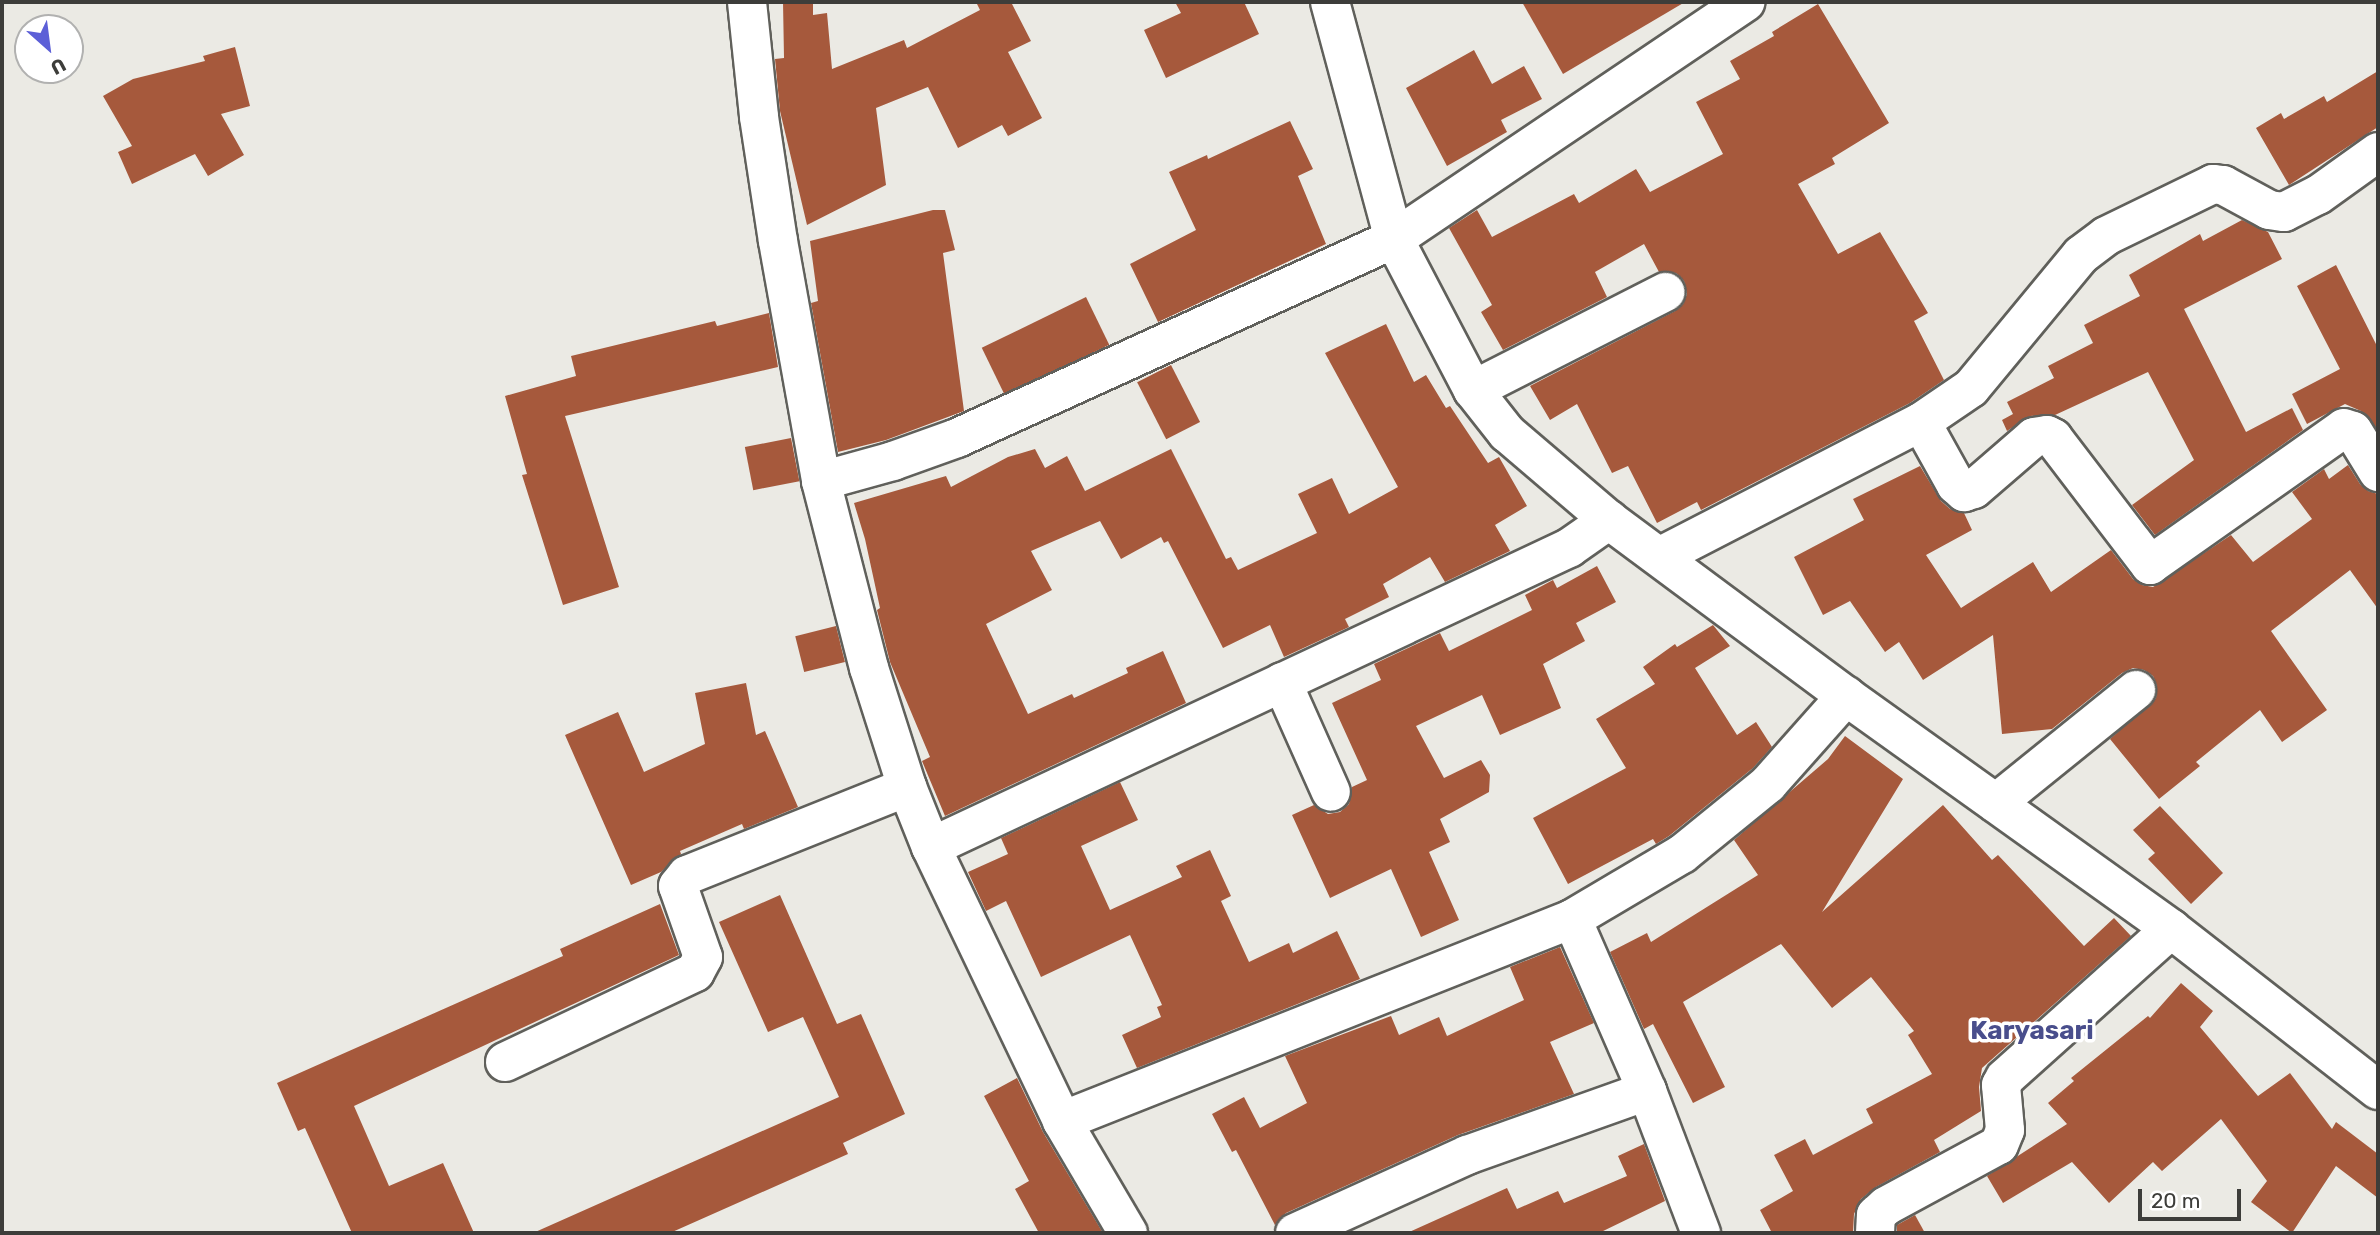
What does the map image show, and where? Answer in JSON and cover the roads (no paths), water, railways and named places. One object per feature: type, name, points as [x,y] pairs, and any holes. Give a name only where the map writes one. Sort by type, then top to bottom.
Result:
[{"type":"street","points":[[747,2],[759,117],[778,241],[821,481],[869,668],[907,787],[931,847],[1062,1121],[1128,1233]]},
{"type":"street","points":[[1330,2],[1394,239],[1472,390],[1507,433],[1609,520],[1661,556],[1846,696],[2171,929],[2378,1090]]},
{"type":"street","points":[[821,481],[893,461],[957,438],[1394,239],[1746,2]]},
{"type":"street","points":[[1661,556],[1921,422],[1971,388],[2081,255],[2106,236],[2213,184],[2223,185],[2269,210],[2284,212],[2318,194],[2378,152]]},
{"type":"street","points":[[1472,390],[1665,292]]},
{"type":"street","points":[[1921,422],[1956,485],[1964,492],[1973,489],[2034,437],[2047,435],[2053,438],[2150,565],[2344,428],[2353,431],[2378,472]]},
{"type":"street","points":[[931,847],[1569,548],[1609,520]]},
{"type":"street","points":[[1282,682],[1331,792]]},
{"type":"street","points":[[1996,803],[2136,691]]},
{"type":"street","points":[[1062,1121],[1572,919],[1682,854],[1768,784],[1846,696]]},
{"type":"street","points":[[505,1062],[695,972],[703,957],[678,886],[687,875],[907,787]]},
{"type":"street","points":[[1572,919],[1647,1091],[1701,1233]]},
{"type":"street","points":[[1875,1233],[1876,1215],[1886,1206],[2000,1145],[2004,1140],[2001,1085],[2005,1078],[2171,929]]},
{"type":"street","points":[[1295,1233],[1467,1155],[1647,1091]]},
{"type":"district","name":"Karyasari","points":[[2032,1031]]}]
